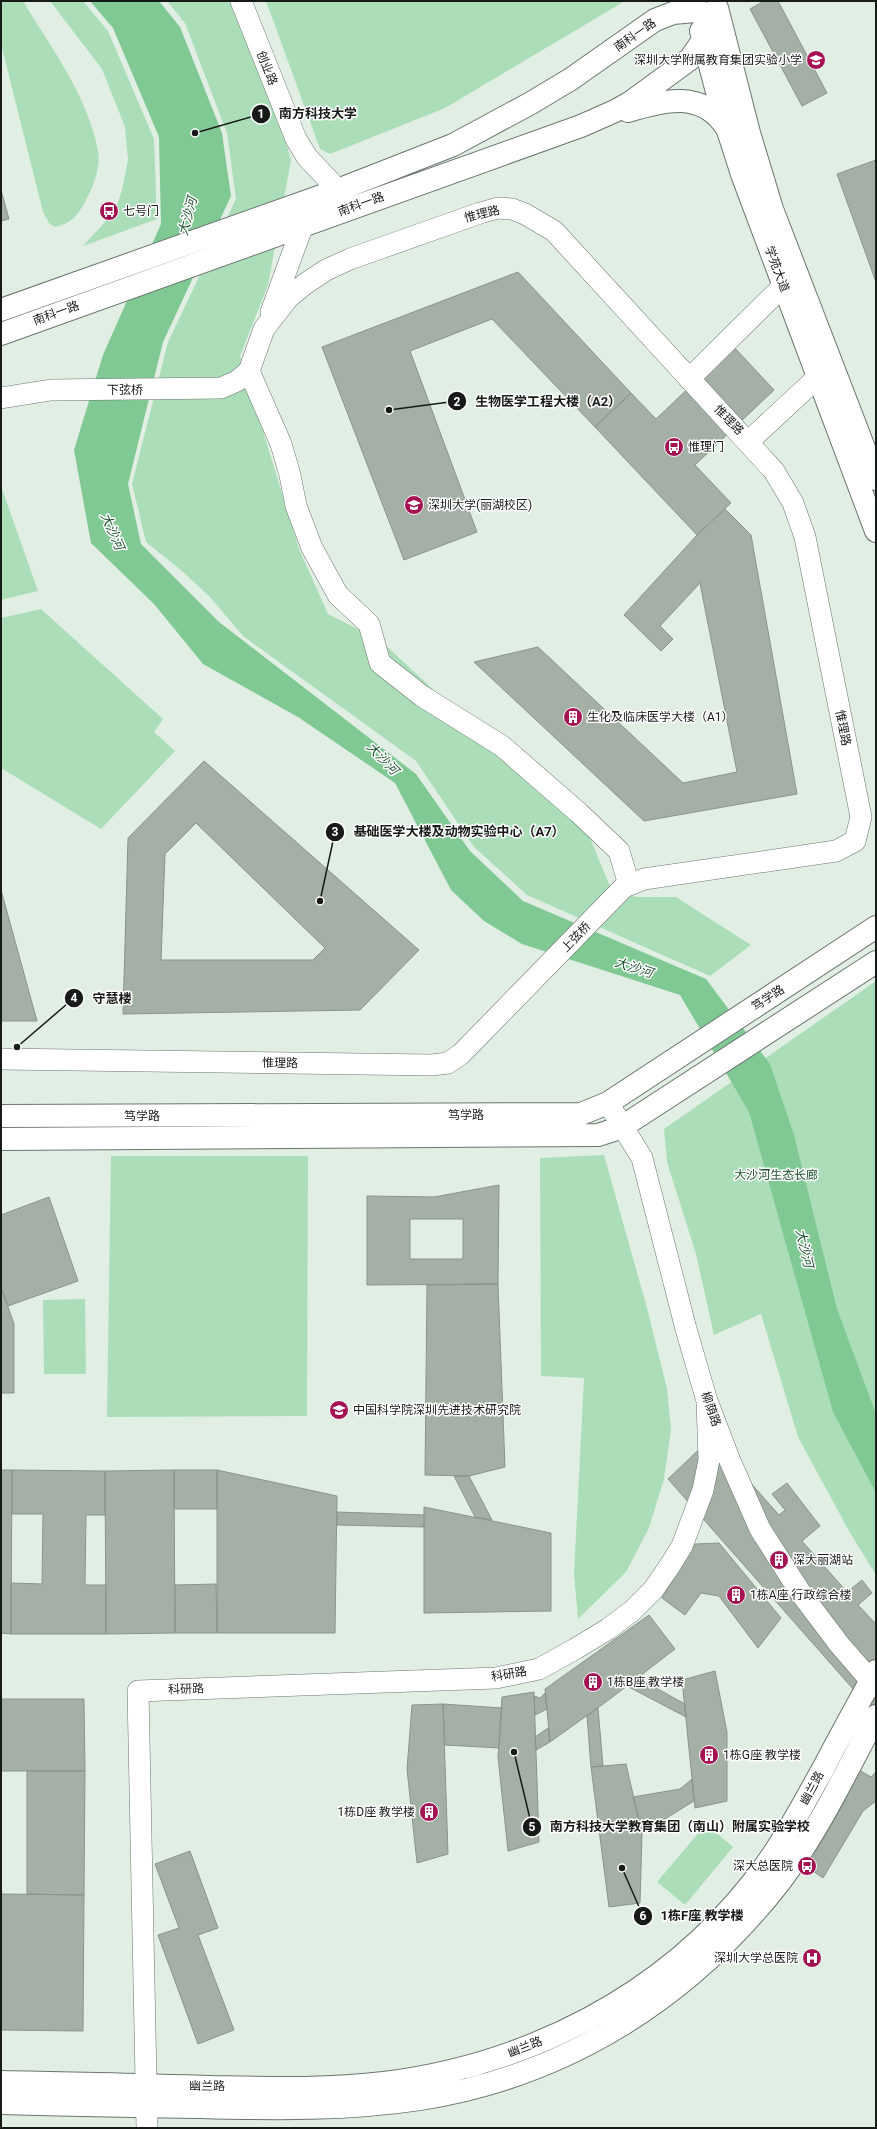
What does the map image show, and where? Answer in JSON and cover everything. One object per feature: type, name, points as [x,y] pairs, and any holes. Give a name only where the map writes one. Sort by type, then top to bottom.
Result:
[{"type":"street","name":"创业路","points":[[240,1],[296,139],[307,157],[338,190]]},
{"type":"street","name":"南科一路","points":[[1,310],[99,277],[338,190],[460,142],[571,79],[655,20],[694,6],[717,9],[703,41],[690,59],[646,92],[615,111],[581,126],[1,334]]},
{"type":"street","name":"学苑大道","points":[[694,6],[727,128],[756,213],[876,531]]},
{"type":"street","name":"学苑大道","points":[[717,9],[751,140],[772,208],[876,479]]},
{"type":"street","points":[[581,126],[640,107],[676,101],[688,101],[706,106],[721,119],[727,128]]},
{"type":"street","name":"惟理路","points":[[249,371],[264,329],[288,298],[326,270],[350,259],[480,213],[498,208],[512,209],[525,214],[554,231],[688,379],[749,442],[774,471],[793,503],[805,537],[861,817],[855,841],[836,851],[644,879],[627,886]]},
{"type":"street","points":[[264,329],[300,226]]},
{"type":"street","points":[[688,379],[783,286]]},
{"type":"street","points":[[249,371],[281,444],[290,475],[296,506],[312,548],[338,595],[369,624],[380,663],[422,696],[502,746],[579,813],[619,851],[627,886]]},
{"type":"street","name":"下弦桥","points":[[1,398],[52,390],[222,388],[237,381],[249,371]]},
{"type":"street","points":[[749,442],[818,377]]},
{"type":"street","name":"上弦桥","points":[[527,987],[627,886]]},
{"type":"street","name":"笃学路","points":[[1,1116],[573,1115],[590,1111],[608,1103],[876,927]]},
{"type":"street","name":"笃学路","points":[[1,1139],[598,1135],[622,1126],[708,1072],[876,962]]},
{"type":"street","name":"惟理路","points":[[1,1059],[400,1064],[448,1063],[461,1054],[527,987]]},
{"type":"street","name":"柳荫路","points":[[608,1103],[642,1158],[686,1329],[707,1401],[730,1461],[760,1529],[802,1595],[839,1644],[874,1679]]},
{"type":"street","name":"科研路","points":[[146,2096],[138,1691],[496,1678],[539,1669],[588,1641],[632,1611],[653,1590],[669,1567],[682,1546],[702,1490],[709,1460],[707,1401]]},
{"type":"street","name":"幽兰路","points":[[1,2103],[355,2086],[406,2080],[459,2069],[516,2051],[570,2029],[614,2006],[679,1960],[719,1922],[753,1882],[796,1818],[874,1679]]},
{"type":"street","name":"幽兰路","points":[[1,2082],[146,2096],[313,2108],[350,2107],[423,2099],[492,2082],[529,2070],[561,2057],[614,2030],[651,2008],[707,1962],[756,1911],[780,1882],[812,1834],[876,1716]]},
{"type":"street","points":[[146,2096],[147,2128]]},
{"type":"green space","points":[[1,1],[23,1],[77,92],[86,111],[98,151],[99,162],[96,175],[84,204],[75,217],[67,223],[55,227],[49,223],[43,212],[1,44]]},
{"type":"green space","points":[[50,1],[83,1],[108,31],[154,139],[157,219],[83,246],[115,211],[122,190],[128,160],[125,127],[102,69]]},
{"type":"green space","points":[[167,1],[235,1],[278,116],[291,160],[268,285],[240,356],[299,549],[328,614],[381,641],[588,833],[609,884],[620,891],[636,897],[676,897],[751,945],[710,976],[527,895],[474,847],[416,761],[243,636],[210,597],[182,571],[146,542],[132,484],[168,342],[236,199],[227,133],[185,23]]},
{"type":"green space","points":[[266,1],[625,1],[445,108],[330,154],[320,149]]},
{"type":"green space","points":[[1,486],[38,591],[1,600]]},
{"type":"green space","points":[[41,609],[163,719],[154,732],[175,751],[101,829],[1,768],[1,618]]},
{"type":"green space","name":"大沙河生态长廊","points":[[876,981],[876,1575],[849,1531],[798,1437],[761,1314],[714,1335],[696,1254],[667,1162],[664,1129]]},
{"type":"green space","points":[[604,1155],[647,1308],[667,1389],[671,1429],[664,1479],[649,1528],[626,1572],[578,1619],[574,1574],[584,1378],[541,1376],[540,1158]]},
{"type":"green space","points":[[111,1156],[308,1156],[307,1416],[107,1417]]},
{"type":"green space","points":[[85,1299],[86,1374],[44,1374],[43,1300]]},
{"type":"green space","points":[[706,1824],[733,1847],[685,1905],[657,1882]]},
{"type":"water","name":"大沙河","points":[[90,1],[159,1],[180,27],[222,133],[231,196],[163,342],[128,484],[141,544],[219,622],[416,774],[470,851],[523,901],[706,979],[770,1064],[794,1135],[837,1309],[876,1414],[876,1493],[833,1412],[749,1112],[680,995],[522,944],[484,921],[451,890],[395,783],[298,717],[203,664],[154,604],[91,543],[74,450],[103,355],[161,224],[159,137],[113,28]]},
{"type":"building","points":[[764,1],[778,1],[827,93],[802,106],[750,9]]},
{"type":"building","points":[[876,160],[876,282],[837,174]]},
{"type":"building","points":[[1,190],[9,219],[1,221]]},
{"type":"building","points":[[518,272],[631,393],[595,427],[492,319],[410,351],[477,532],[404,560],[322,347]]},
{"type":"building","points":[[733,346],[774,390],[695,465],[731,503],[697,535],[595,427],[631,393],[656,419]]},
{"type":"building","name":"生化及临床医学大楼（A1）","points":[[725,509],[751,535],[797,794],[644,821],[474,662],[538,647],[683,783],[737,772],[700,583],[660,626],[673,639],[661,651],[624,615],[697,535]]},
{"type":"building","points":[[204,761],[419,950],[360,1010],[123,1014],[128,838]],"holes":[[[196,823],[325,948],[313,960],[161,960],[165,854]]]},
{"type":"building","points":[[1,890],[37,1021],[1,1021]]},
{"type":"building","points":[[499,1185],[498,1284],[367,1285],[367,1196],[434,1197]],"holes":[[[410,1219],[463,1219],[463,1259],[410,1259]]]},
{"type":"building","points":[[49,1197],[78,1281],[8,1306],[1,1287],[1,1215]]},
{"type":"building","points":[[498,1284],[505,1467],[469,1476],[425,1475],[427,1285]]},
{"type":"building","points":[[1,1287],[14,1324],[14,1393],[1,1393]]},
{"type":"building","name":"深大丽湖站","points":[[711,1438],[779,1515],[785,1510],[772,1494],[787,1483],[820,1526],[802,1541],[847,1592],[862,1580],[872,1593],[858,1605],[876,1624],[876,1715],[668,1479]]},
{"type":"building","points":[[1,1470],[12,1470],[11,1634],[1,1633]]},
{"type":"building","points":[[12,1470],[105,1471],[105,1515],[86,1515],[85,1585],[106,1585],[106,1634],[11,1634],[11,1583],[42,1584],[43,1514],[12,1514]]},
{"type":"building","points":[[174,1470],[217,1470],[217,1509],[174,1509]]},
{"type":"building","points":[[174,1470],[175,1633],[106,1634],[105,1471]]},
{"type":"building","points":[[217,1470],[337,1496],[335,1633],[217,1633]]},
{"type":"building","points":[[454,1476],[469,1476],[492,1520],[475,1517]]},
{"type":"building","points":[[424,1507],[551,1533],[551,1611],[424,1613]]},
{"type":"building","points":[[337,1512],[425,1515],[424,1527],[337,1525]]},
{"type":"building","name":"1栋A座 行政综合楼","points":[[719,1543],[781,1618],[758,1648],[719,1596],[701,1593],[685,1615],[662,1598],[695,1544]]},
{"type":"building","points":[[216,1584],[217,1633],[175,1633],[175,1585]]},
{"type":"building","name":"1栋B座 教学楼","points":[[649,1615],[675,1649],[606,1702],[550,1742],[545,1689]]},
{"type":"building","name":"1栋G座 教学楼","points":[[715,1671],[727,1732],[727,1801],[695,1808],[682,1680]]},
{"type":"building","points":[[638,1678],[685,1704],[686,1717],[627,1686]]},
{"type":"building","points":[[534,1692],[539,1842],[508,1851],[498,1757],[502,1697]]},
{"type":"building","points":[[545,1693],[547,1709],[535,1715],[534,1696],[540,1698]]},
{"type":"building","points":[[1,1699],[84,1699],[85,1771],[1,1771]]},
{"type":"building","points":[[443,1704],[502,1708],[499,1748],[445,1745]]},
{"type":"building","name":"1栋D座 教学楼","points":[[443,1704],[448,1854],[417,1863],[407,1769],[412,1705]]},
{"type":"building","points":[[598,1708],[603,1766],[591,1767],[587,1716]]},
{"type":"building","points":[[548,1728],[550,1742],[536,1750],[535,1737]]},
{"type":"building","points":[[626,1764],[642,1833],[640,1903],[609,1907],[591,1767]]},
{"type":"building","points":[[859,1770],[871,1777],[876,1772],[876,1801],[863,1811],[823,1878],[807,1867],[846,1799],[845,1795]]},
{"type":"building","points":[[27,1771],[85,1771],[84,1895],[27,1894]]},
{"type":"building","points":[[692,1779],[694,1801],[642,1833],[633,1797],[680,1789]]},
{"type":"building","points":[[190,1851],[218,1928],[198,1935],[234,2030],[198,2044],[158,1935],[179,1928],[155,1864]]},
{"type":"building","points":[[1,1894],[84,1895],[83,2031],[1,2030]]},
{"type":"place","name":"深圳大学附属教育集团实验小学","points":[[816,60]]},
{"type":"place","name":"南方科技大学","points":[[195,133]]},
{"type":"place","name":"七号门","points":[[109,211]]},
{"type":"place","name":"生物医学工程大楼（A2）","points":[[389,410]]},
{"type":"place","name":"惟理门","points":[[674,447]]},
{"type":"place","name":"深圳大学(丽湖校区)","points":[[414,505]]},
{"type":"place","name":"生化及临床医学大楼（A1）","points":[[573,717]]},
{"type":"place","name":"基础医学大楼及动物实验中心（A7）","points":[[320,901]]},
{"type":"place","name":"守慧楼","points":[[17,1047]]},
{"type":"place","name":"中国科学院深圳先进技术研究院","points":[[339,1410]]},
{"type":"place","name":"深大丽湖站","points":[[779,1560]]},
{"type":"place","name":"1栋A座 行政综合楼","points":[[736,1595]]},
{"type":"place","name":"1栋B座 教学楼","points":[[593,1682]]},
{"type":"place","name":"南方科技大学教育集团（南山）附属实验学校","points":[[514,1752]]},
{"type":"place","name":"1栋G座 教学楼","points":[[709,1755]]},
{"type":"place","name":"1栋D座 教学楼","points":[[429,1812]]},
{"type":"place","name":"深大总医院","points":[[807,1866]]},
{"type":"place","name":"1栋F座 教学楼","points":[[622,1868]]},
{"type":"place","name":"深圳大学总医院","points":[[812,1958]]}]
